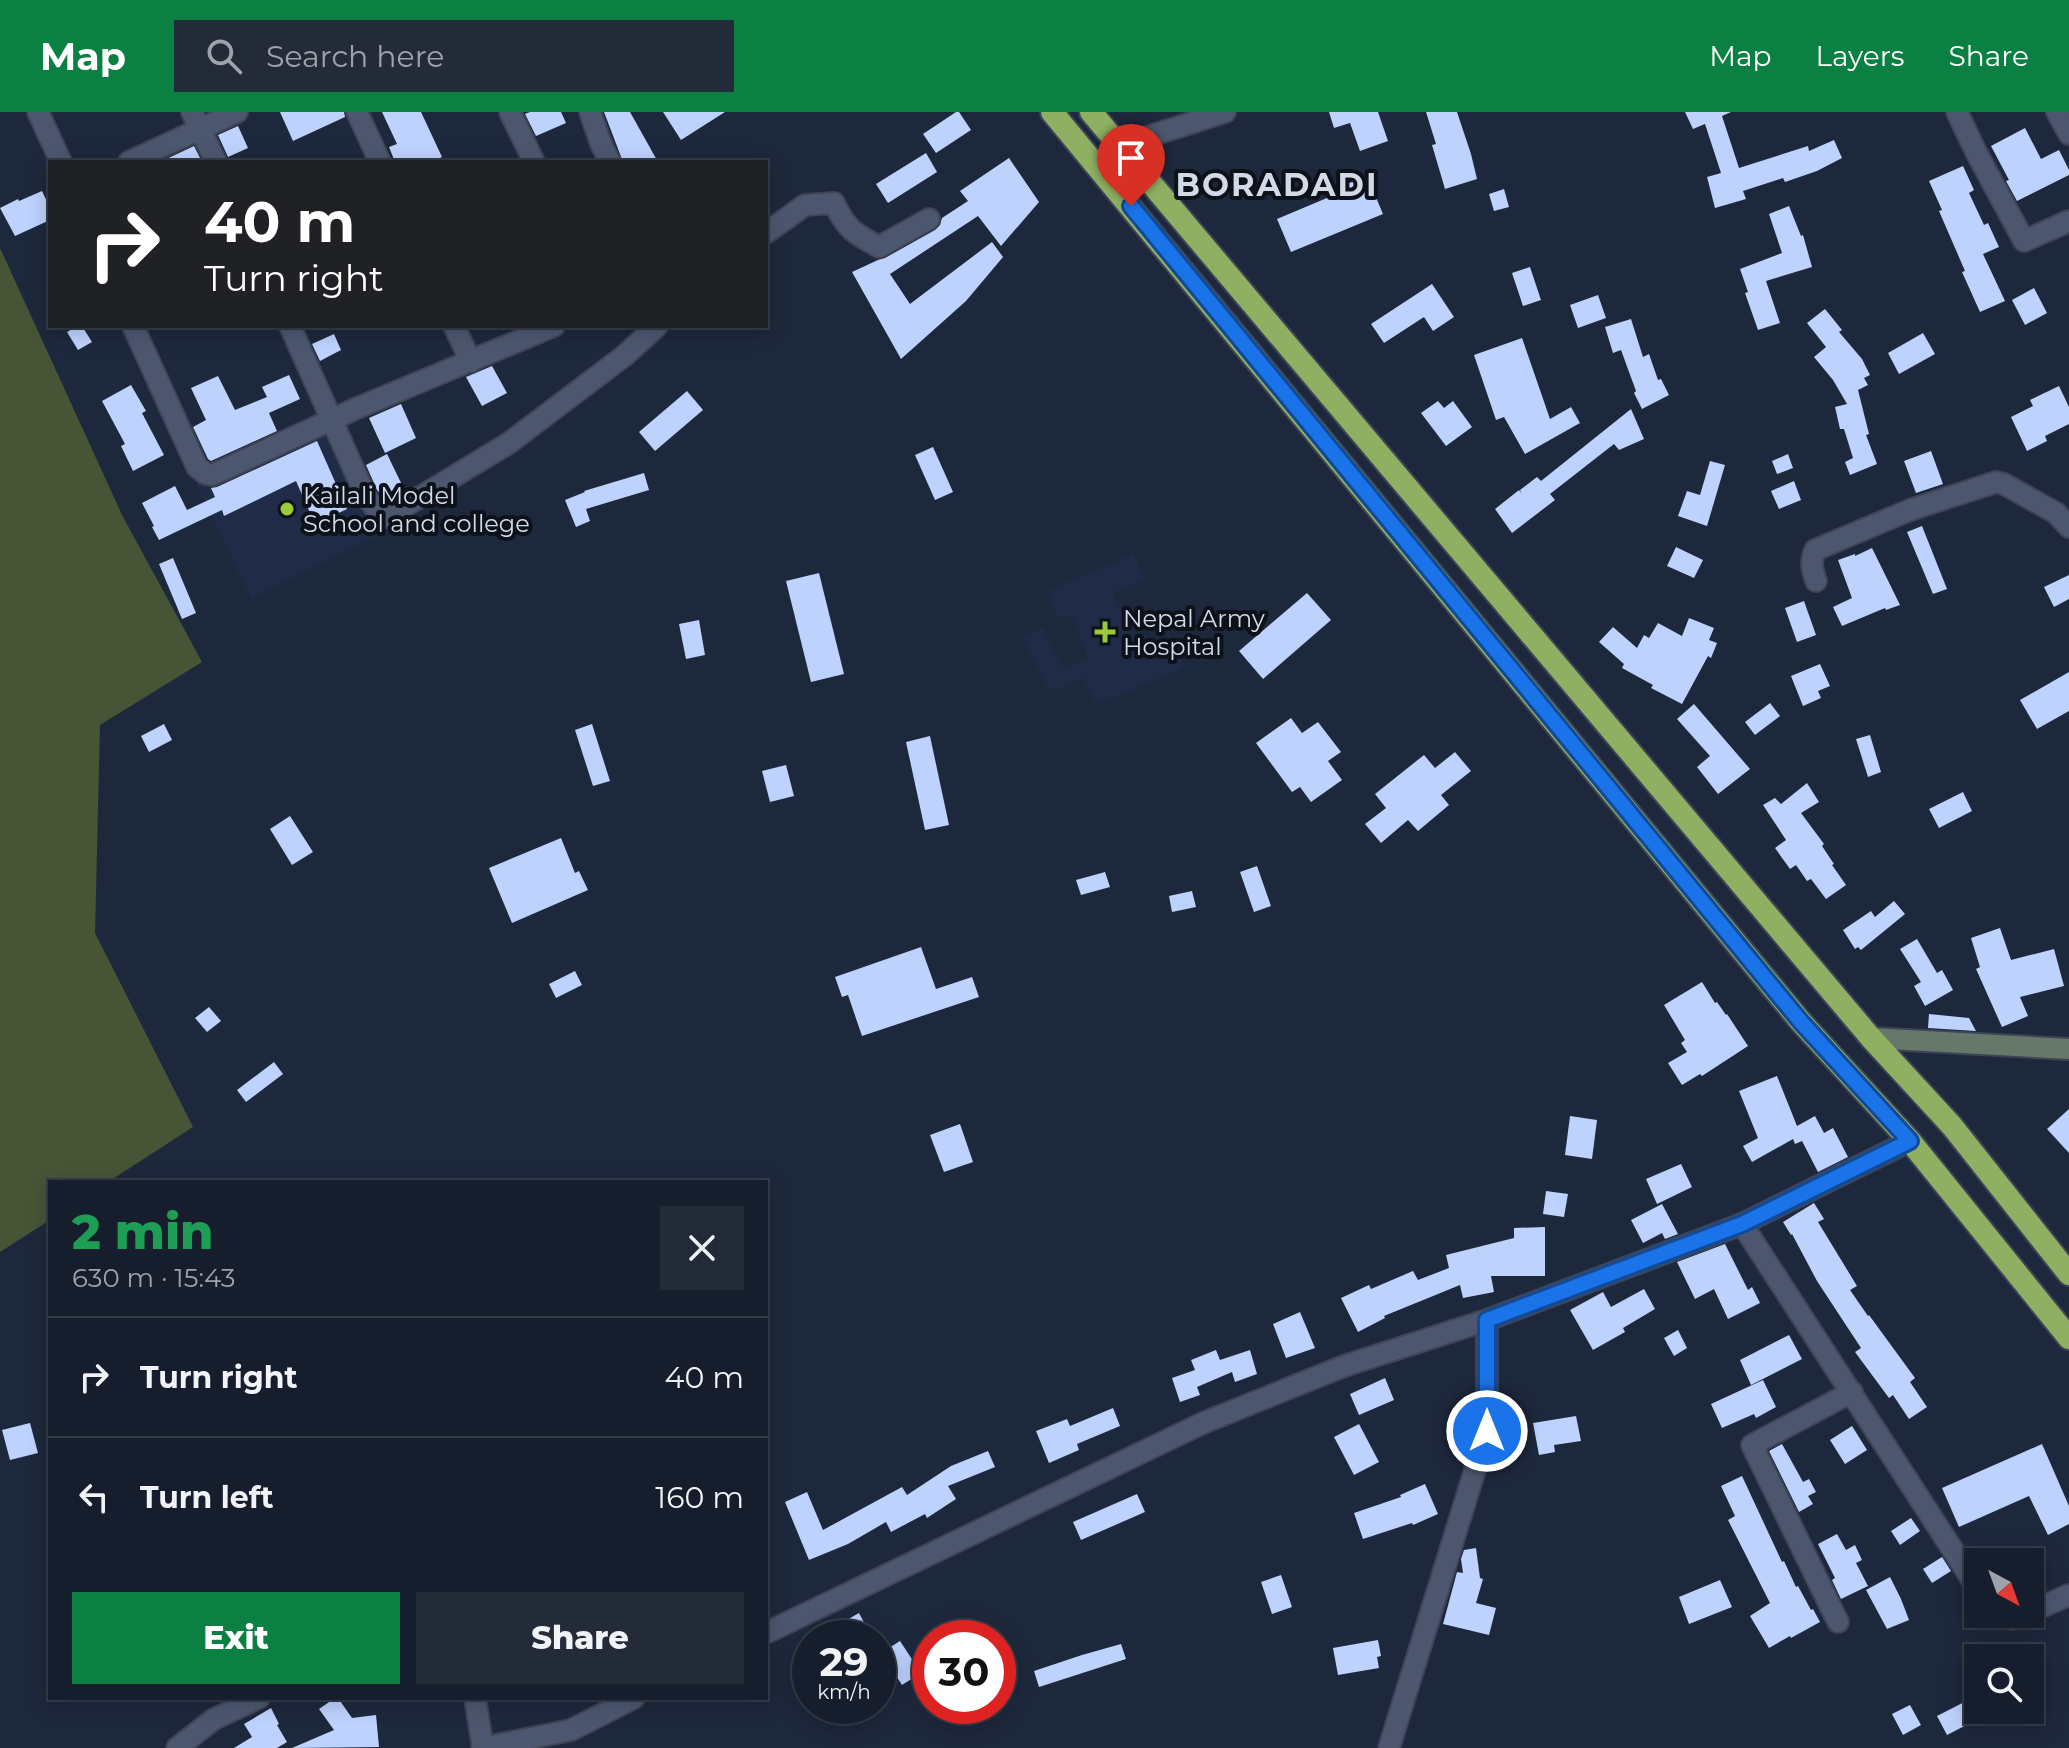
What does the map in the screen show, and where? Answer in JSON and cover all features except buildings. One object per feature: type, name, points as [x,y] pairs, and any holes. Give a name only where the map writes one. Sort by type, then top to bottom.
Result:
[{"type":"highway","points":[[1052,112],[1801,1022],[1910,1141],[2069,1338]]},
{"type":"highway","points":[[1091,112],[1871,1038],[1952,1126],[2069,1274]]},
{"type":"main road","points":[[1871,1038],[2069,1049]]},
{"type":"street","points":[[38,112],[60,160]]},
{"type":"street","points":[[132,160],[196,120],[237,112]]},
{"type":"street","points":[[357,112],[379,160]]},
{"type":"street","points":[[510,112],[533,160]]},
{"type":"street","points":[[590,112],[609,160]]},
{"type":"street","points":[[1119,146],[1225,112]]},
{"type":"street","points":[[1957,112],[2024,241],[2069,221]]},
{"type":"street","points":[[2057,112],[2069,134]]},
{"type":"street","points":[[196,120],[215,160]]},
{"type":"street","points":[[768,232],[805,205],[834,203],[854,234],[879,247],[929,219]]},
{"type":"street","points":[[134,328],[197,467],[212,475],[413,384],[549,328]]},
{"type":"street","points":[[291,328],[366,497],[387,517],[509,443],[624,356],[655,328]]},
{"type":"street","points":[[455,328],[471,362]]},
{"type":"street","points":[[1816,581],[1811,559],[1815,550],[1910,510],[1996,482],[2056,513],[2069,527]]},
{"type":"street","points":[[768,1632],[1203,1423],[1344,1366],[1487,1320],[1742,1224],[1910,1141]]},
{"type":"street","points":[[1742,1224],[1964,1567]]},
{"type":"street","points":[[1389,1748],[1487,1431],[1487,1320]]},
{"type":"street","points":[[1838,1622],[1752,1445],[1852,1392]]},
{"type":"street","points":[[2044,1606],[2069,1595]]},
{"type":"street","points":[[177,1748],[214,1719],[255,1700]]},
{"type":"street","points":[[475,1700],[482,1748],[571,1730],[630,1700]]},
{"type":"street","points":[[571,1730],[583,1748]]},
{"type":"shaded area","name":"Kailali Model School and college","points":[[330,427],[377,535],[252,599],[196,483],[306,433]]},
{"type":"shaded area","name":"Nepal Army Hospital","points":[[1133,554],[1145,579],[1112,593],[1140,647],[1170,637],[1184,668],[1097,704],[1082,677],[1056,690],[1047,687],[1022,638],[1043,628],[1064,669],[1089,658],[1071,615],[1057,617],[1047,591]]},
{"type":"green space","points":[[0,248],[123,517],[202,662],[100,725],[95,933],[193,1127],[111,1180],[48,1180],[48,1221],[0,1252]]},
{"type":"place","name":"Kailali Model School and college","points":[[287,509]]},
{"type":"place","name":"Nepal Army Hospital","points":[[1105,632]]},
{"type":"district","name":"BORADADI","points":[[1277,184]]},
{"type":"route","points":[[1131,206],[1801,1022],[1910,1141],[1742,1224],[1487,1320],[1487,1431]]}]
